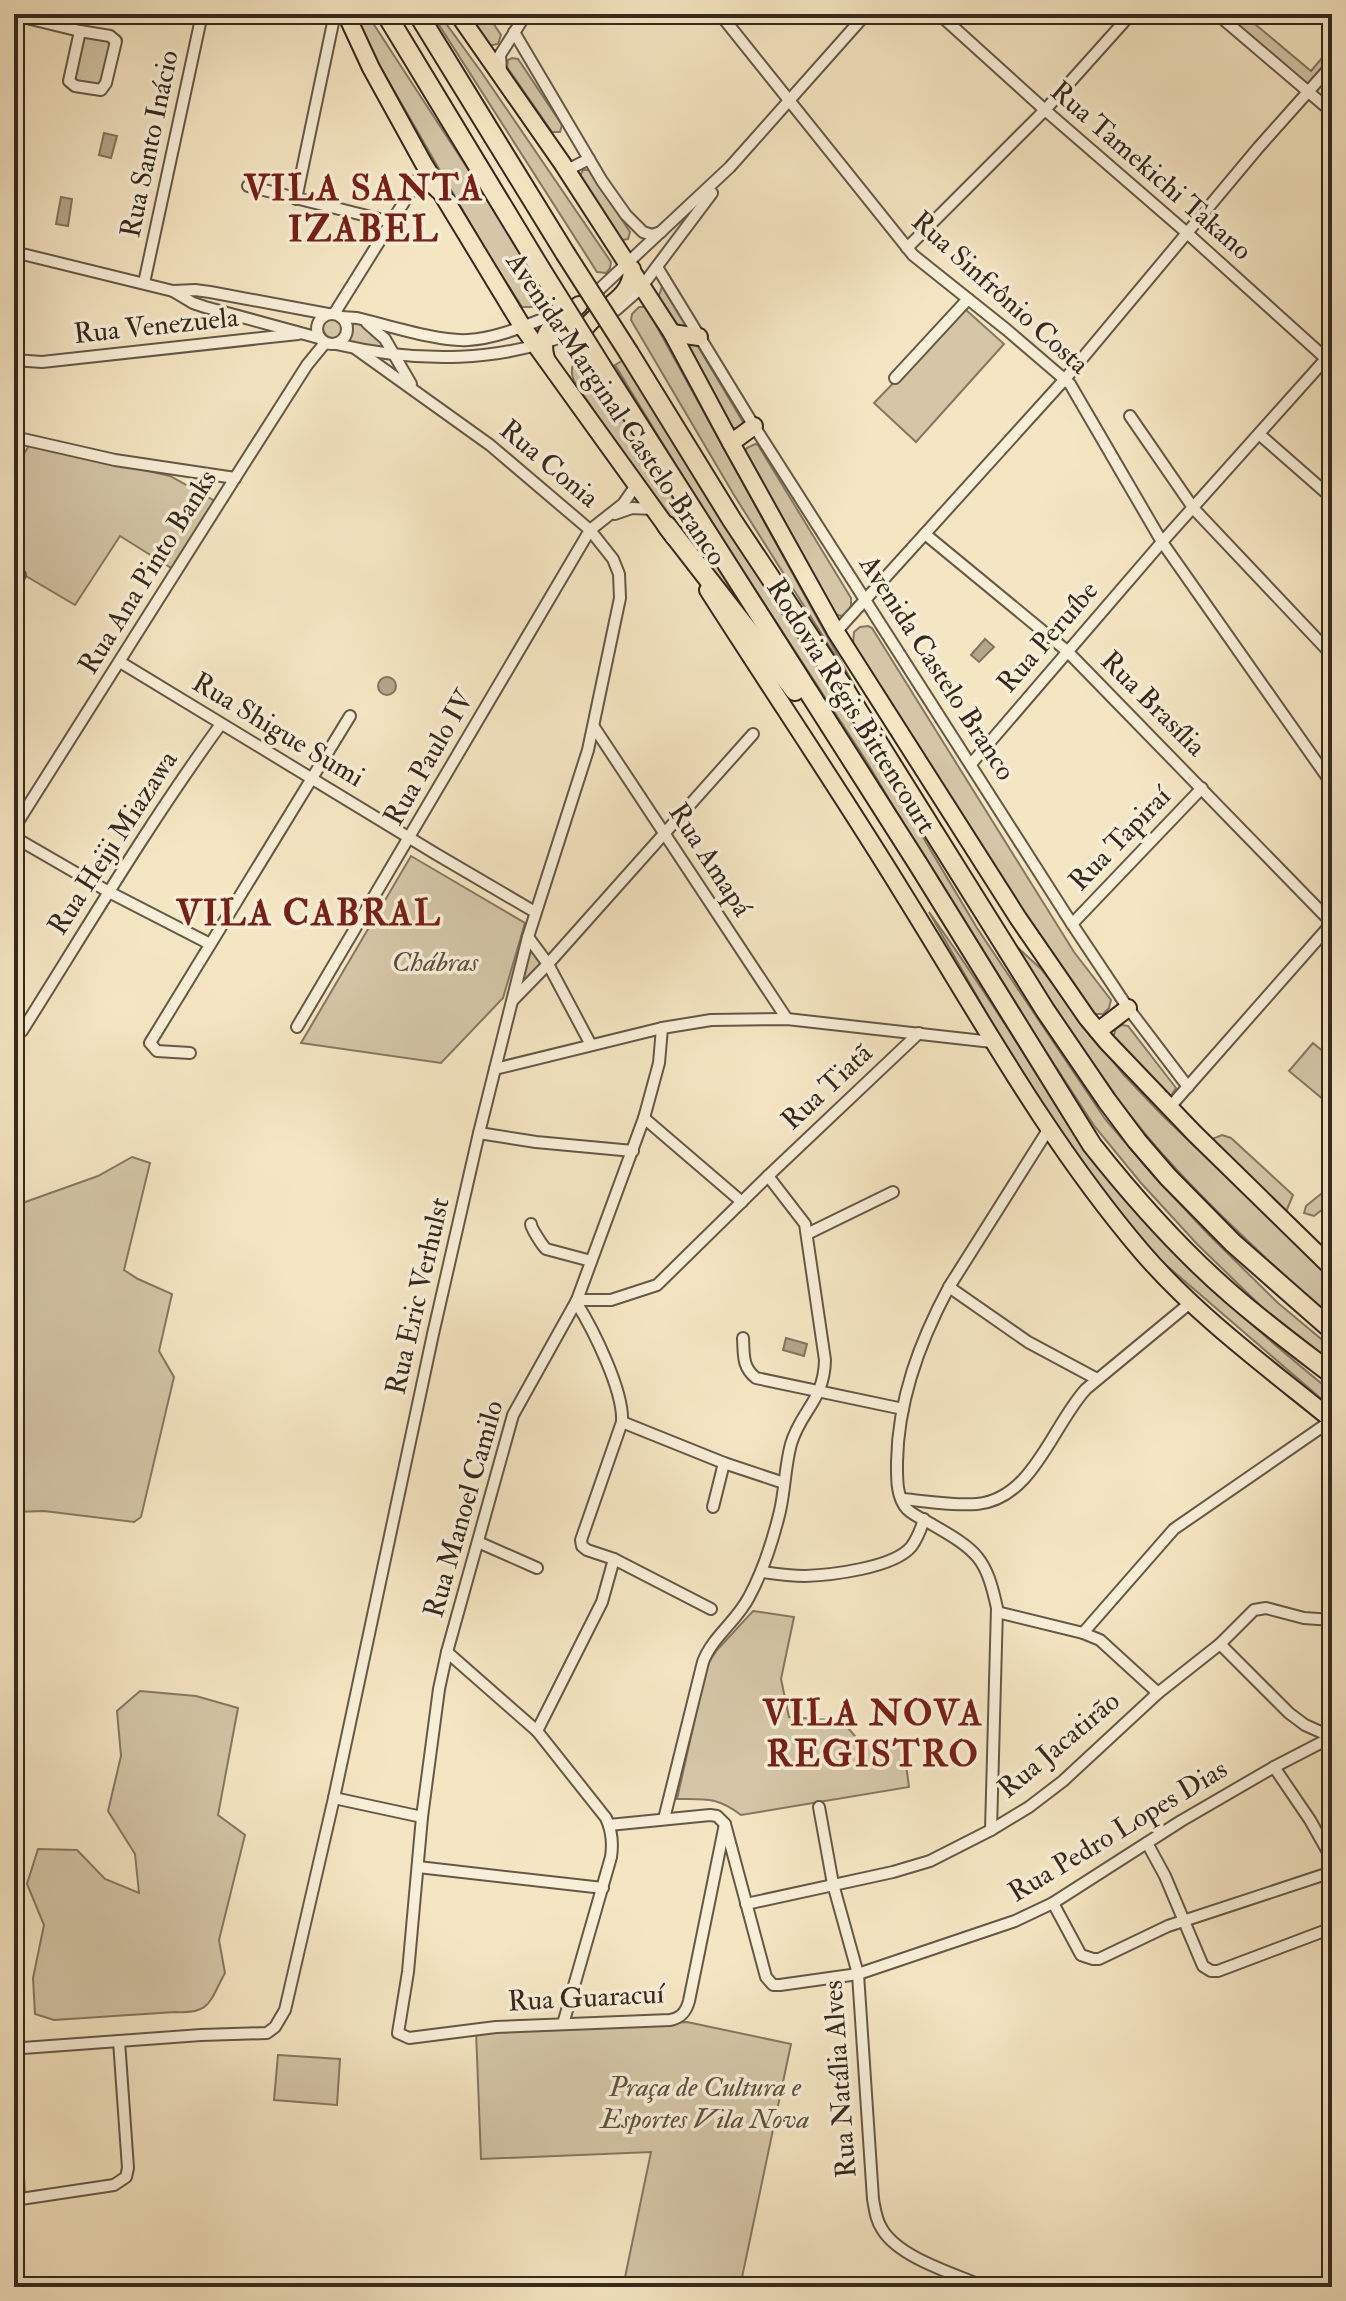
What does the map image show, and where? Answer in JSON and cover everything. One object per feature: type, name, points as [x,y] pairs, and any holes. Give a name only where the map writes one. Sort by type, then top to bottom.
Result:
[{"type":"highway","name":"Rodovia Régis Bittencourt","points":[[386,14],[540,268],[918,864],[1092,1145],[1160,1225],[1230,1293],[1332,1374]]},
{"type":"highway","name":"Rodovia Régis Bittencourt","points":[[418,14],[732,520],[845,690],[1045,1010],[1107,1101],[1168,1177],[1233,1243],[1332,1330]]},
{"type":"highway","points":[[667,526],[788,681],[892,839],[918,864]]},
{"type":"main road","points":[[458,14],[567,170],[672,333],[836,632],[1018,918],[1098,1031],[1169,1108],[1332,1268]]},
{"type":"main road","name":"Avenida Marginal Castelo Branco","points":[[340,16],[441,193],[522,326],[539,345],[548,364],[667,526],[904,894],[1048,1130],[1143,1253],[1190,1303],[1332,1420]]},
{"type":"main road","points":[[414,186],[421,171],[420,157]]},
{"type":"main road","points":[[414,186],[425,181],[441,193]]},
{"type":"main road","points":[[586,327],[593,317],[626,291],[631,281],[630,266]]},
{"type":"main road","points":[[652,301],[648,287],[655,269]]},
{"type":"main road","points":[[539,345],[552,326],[579,305]]},
{"type":"main road","points":[[672,333],[699,337]]},
{"type":"main road","points":[[731,443],[754,426]]},
{"type":"main road","points":[[1098,1031],[1128,1008]]},
{"type":"street","name":"Rua Santo Inácio","points":[[144,283],[202,14]]},
{"type":"street","points":[[501,79],[500,58],[526,14]]},
{"type":"street","name":"Rua Sinfrônio Costa","points":[[720,14],[907,248],[1065,379],[1081,401],[1162,542],[1332,784]]},
{"type":"street","points":[[173,291],[210,292],[462,340],[483,338],[579,305],[630,266],[730,167],[866,14]]},
{"type":"street","name":"Rua Tamekichi Takano","points":[[939,14],[1330,358]]},
{"type":"street","points":[[907,248],[1045,110],[1131,14]]},
{"type":"street","points":[[14,15],[110,36],[116,41],[106,83],[101,90],[75,86],[69,81],[80,31]]},
{"type":"street","points":[[1219,15],[1332,112]]},
{"type":"street","points":[[296,199],[340,16]]},
{"type":"street","points":[[514,32],[602,181],[639,229],[652,235],[666,229]]},
{"type":"street","points":[[836,632],[1065,379],[1332,65]]},
{"type":"street","points":[[567,170],[589,159]]},
{"type":"street","points":[[14,252],[173,291],[205,307],[356,349],[395,355],[478,356],[539,345],[586,327],[620,307],[642,286],[730,167]]},
{"type":"street","points":[[248,186],[391,222]]},
{"type":"street","points":[[327,342],[317,324],[334,315],[414,186]]},
{"type":"street","name":"Avenida Castelo Branco","points":[[655,269],[1072,924],[1128,1008],[1188,1087]]},
{"type":"street","points":[[895,378],[968,299]]},
{"type":"street","points":[[327,342],[346,334],[346,325],[334,315]]},
{"type":"street","name":"Rua Conia","points":[[357,318],[381,334],[413,387]]},
{"type":"street","name":"Rua Venezuela","points":[[14,360],[42,362],[303,334]]},
{"type":"street","name":"Rua Ana Pinto Banks","points":[[14,828],[299,377],[327,342]]},
{"type":"street","name":"Rua Conia","points":[[356,349],[496,449],[590,530],[613,559],[619,574],[620,598]]},
{"type":"street","points":[[413,387],[416,365],[431,356]]},
{"type":"street","name":"Rua Peruíbe","points":[[971,764],[1162,542],[1330,358]]},
{"type":"street","points":[[1130,416],[1194,509],[1332,655]]},
{"type":"street","points":[[1259,434],[1332,498]]},
{"type":"street","points":[[14,437],[115,460],[235,478]]},
{"type":"street","name":"Rua Paulo IV","points":[[297,1027],[590,530],[628,499],[637,484]]},
{"type":"street","name":"Rua Paulo IV","points":[[606,517],[632,508],[655,509]]},
{"type":"street","name":"Rua Brasília","points":[[925,534],[1067,651],[1332,923]]},
{"type":"street","name":"Rua Eric Verhulst","points":[[119,2041],[267,2033],[275,2027],[285,2010],[479,1133],[535,912],[594,727],[620,598]]},
{"type":"street","name":"Rua Shigue Sumi","points":[[120,662],[535,912]]},
{"type":"street","points":[[190,1053],[162,1053],[150,1043],[350,716]]},
{"type":"street","name":"Rua Heiji Miazawa","points":[[22,1031],[109,892],[221,724]]},
{"type":"street","name":"Rua Amapá","points":[[594,727],[787,1019]]},
{"type":"street","points":[[512,1001],[753,734]]},
{"type":"street","name":"Rua Tapiraí","points":[[1072,924],[1202,788]]},
{"type":"street","points":[[14,837],[109,892],[210,944]]},
{"type":"street","points":[[1169,1108],[1332,923]]},
{"type":"street","points":[[528,937],[548,964],[591,1045]]},
{"type":"street","points":[[495,1069],[695,1021],[787,1019],[992,1042]]},
{"type":"street","name":"Rua Manoel Camilo","points":[[398,2028],[408,1972],[422,1817],[447,1652],[513,1415],[577,1301],[644,1118],[659,1063],[662,1028]]},
{"type":"street","name":"Rua Tiatã","points":[[742,1202],[919,1033]]},
{"type":"street","points":[[644,1118],[742,1202],[657,1285],[611,1300],[577,1301],[592,1328],[620,1401],[622,1422],[581,1540],[587,1550],[614,1559],[711,1609]]},
{"type":"street","points":[[991,1830],[997,1612],[990,1576],[981,1561],[961,1542],[906,1508],[897,1476],[897,1446],[917,1358],[949,1287],[1048,1130]]},
{"type":"street","points":[[479,1133],[633,1151]]},
{"type":"street","points":[[664,1819],[705,1656],[743,1609],[762,1572],[780,1512],[795,1434],[820,1392],[825,1360],[807,1234],[803,1219],[768,1176]]},
{"type":"street","points":[[807,1234],[893,1192]]},
{"type":"street","points":[[531,1224],[546,1249],[591,1261]]},
{"type":"street","points":[[949,1287],[1028,1342],[1097,1379]]},
{"type":"street","points":[[902,1499],[976,1504],[1007,1495],[1022,1483],[1071,1406],[1097,1379],[1190,1303]]},
{"type":"street","points":[[743,1338],[744,1363],[756,1378],[903,1409]]},
{"type":"street","points":[[1083,1633],[1174,1529],[1332,1420]]},
{"type":"street","points":[[622,1422],[724,1463],[784,1483]]},
{"type":"street","points":[[713,1507],[724,1463]]},
{"type":"street","points":[[762,1572],[817,1575],[850,1571],[893,1559],[912,1546],[924,1519]]},
{"type":"street","points":[[478,1542],[537,1568]]},
{"type":"street","points":[[537,1731],[602,1602],[614,1559]]},
{"type":"street","name":"Rua Jacatirão","points":[[746,1904],[893,1872],[946,1855],[1029,1807],[1053,1789],[1158,1693],[1220,1644],[1249,1613],[1261,1608],[1274,1609],[1304,1618],[1332,1620]]},
{"type":"street","points":[[997,1612],[1100,1640],[1158,1693]]},
{"type":"street","points":[[1220,1644],[1289,1713],[1305,1725],[1332,1737]]},
{"type":"street","points":[[447,1652],[537,1731],[609,1825],[612,1851],[563,2024]]},
{"type":"street","name":"Rua Pedro Lopes Dias","points":[[746,1904],[766,1977],[773,1985],[858,1974],[1002,1926],[1053,1903],[1274,1767],[1332,1737]]},
{"type":"street","points":[[1274,1767],[1332,1859]]},
{"type":"street","points":[[334,1798],[422,1817]]},
{"type":"street","name":"Rua Natália Alves","points":[[819,1807],[833,1884],[858,1974],[876,2217],[883,2232],[909,2253],[985,2287]]},
{"type":"street","points":[[609,1825],[717,1816],[725,1824],[746,1904]]},
{"type":"street","name":"Rua Guaracuí","points":[[398,2028],[398,2033],[409,2038],[496,2027],[677,2018],[689,2001],[725,1824]]},
{"type":"street","points":[[1147,1843],[1165,1876],[1203,1966],[1211,1971],[1332,1928]]},
{"type":"street","points":[[418,1867],[603,1888]]},
{"type":"street","points":[[1053,1903],[1077,1951],[1093,1959],[1105,1957],[1168,1926],[1332,1872]]},
{"type":"street","points":[[14,2057],[23,2048],[119,2041],[128,2171],[124,2180],[116,2185],[16,2200],[14,2086]]},
{"type":"green space","points":[[352,14],[367,14],[464,163],[544,292],[543,301],[536,307],[522,307],[485,249]]},
{"type":"green space","points":[[432,14],[439,14],[482,73],[611,262],[606,273],[597,272]]},
{"type":"green space","points":[[466,14],[487,14],[501,35],[498,44],[488,46]]},
{"type":"green space","points":[[1218,14],[1243,14],[1311,71],[1332,46],[1332,65],[1308,92]]},
{"type":"green space","points":[[84,35],[112,44],[100,85],[74,77]]},
{"type":"green space","points":[[518,59],[562,125],[560,132],[552,132],[507,67],[508,60]]},
{"type":"green space","points":[[583,170],[589,170],[630,232],[628,239],[622,240],[579,178]]},
{"type":"green space","points":[[663,284],[689,328],[672,325],[658,298]]},
{"type":"green space","points":[[639,307],[646,307],[855,687],[734,495],[631,320]]},
{"type":"green space","points":[[965,309],[1004,344],[916,442],[874,403]]},
{"type":"green space","points":[[333,318],[340,321],[343,328],[340,335],[333,338],[326,335],[323,328],[326,321]]},
{"type":"green space","points":[[347,319],[370,330],[387,351],[341,343],[349,333]]},
{"type":"green space","points":[[688,343],[696,343],[743,422],[740,428],[732,428],[686,347]]},
{"type":"green space","points":[[585,352],[677,505],[738,596],[705,566],[641,480],[574,381],[573,364]]},
{"type":"green space","points":[[625,359],[874,755],[977,928],[1105,1119],[1208,1234],[1278,1303],[1332,1348],[1332,1366],[1269,1314],[1197,1244],[1095,1127],[970,935],[865,759],[695,497],[615,365]]},
{"type":"green space","points":[[30,444],[170,476],[215,501],[173,569],[120,536],[75,605],[14,569],[14,470]]},
{"type":"green space","points":[[755,444],[851,598],[851,606],[844,616],[836,615],[744,453]]},
{"type":"green space","points":[[868,626],[1074,952],[1111,1000],[1103,1014],[1091,1014],[1052,960],[853,644],[854,632]]},
{"type":"green space","name":"Chábras","points":[[411,856],[525,923],[503,998],[441,1063],[301,1043]]},
{"type":"green space","points":[[929,912],[1073,1132],[1113,1184],[1201,1278],[1332,1392],[1332,1408],[1159,1259],[1118,1212],[1027,1084]]},
{"type":"green space","points":[[1014,944],[1041,969],[1123,1074],[1332,1281],[1332,1320],[1167,1160],[1094,1065]]},
{"type":"green space","points":[[529,947],[542,965],[517,990]]},
{"type":"green space","points":[[1128,1026],[1176,1088],[1171,1096],[1166,1096],[1113,1038],[1116,1028]]},
{"type":"green space","points":[[1313,1043],[1332,1059],[1332,1091],[1324,1100],[1289,1071]]},
{"type":"green space","points":[[1222,1135],[1231,1138],[1293,1195],[1286,1212],[1212,1139]]},
{"type":"green space","points":[[132,1157],[150,1163],[124,1270],[172,1294],[159,1351],[174,1377],[141,1517],[134,1522],[44,1511],[14,1512],[14,1206],[98,1176]]},
{"type":"green space","points":[[1332,1185],[1332,1202],[1314,1216],[1304,1213],[1306,1206]]},
{"type":"green space","points":[[753,1611],[794,1617],[781,1679],[789,1717],[842,1721],[861,1743],[903,1741],[909,1787],[741,1815],[711,1800],[677,1799],[707,1665]]},
{"type":"green space","points":[[140,1691],[196,1696],[238,1708],[218,1815],[245,1835],[219,1940],[225,1973],[212,1999],[196,2011],[54,2020],[35,2014],[33,1978],[44,1925],[27,1884],[38,1849],[77,1850],[105,1879],[139,1893],[135,1854],[108,1811],[121,1756],[117,1711]]},
{"type":"green space","name":"Praça de Cultura e Esportes Vila Nova","points":[[687,2022],[791,2044],[740,2287],[623,2287],[651,2152],[481,2159],[476,2031]]},
{"type":"green space","points":[[278,2055],[340,2059],[337,2105],[274,2100]]},
{"type":"shaded area","points":[[104,133],[117,136],[111,158],[99,155]]},
{"type":"shaded area","points":[[61,197],[72,199],[68,226],[56,224]]},
{"type":"shaded area","points":[[985,639],[994,647],[979,662],[971,655]]},
{"type":"shaded area","points":[[383,677],[391,677],[396,686],[394,693],[383,695],[378,690],[378,682]]},
{"type":"shaded area","points":[[786,1338],[807,1344],[804,1356],[783,1350]]},
{"type":"district","name":"VILA SANTA IZABEL","points":[[364,208]]},
{"type":"district","name":"VILA CABRAL","points":[[309,913]]},
{"type":"district","name":"VILA NOVA REGISTRO","points":[[873,1734]]}]
